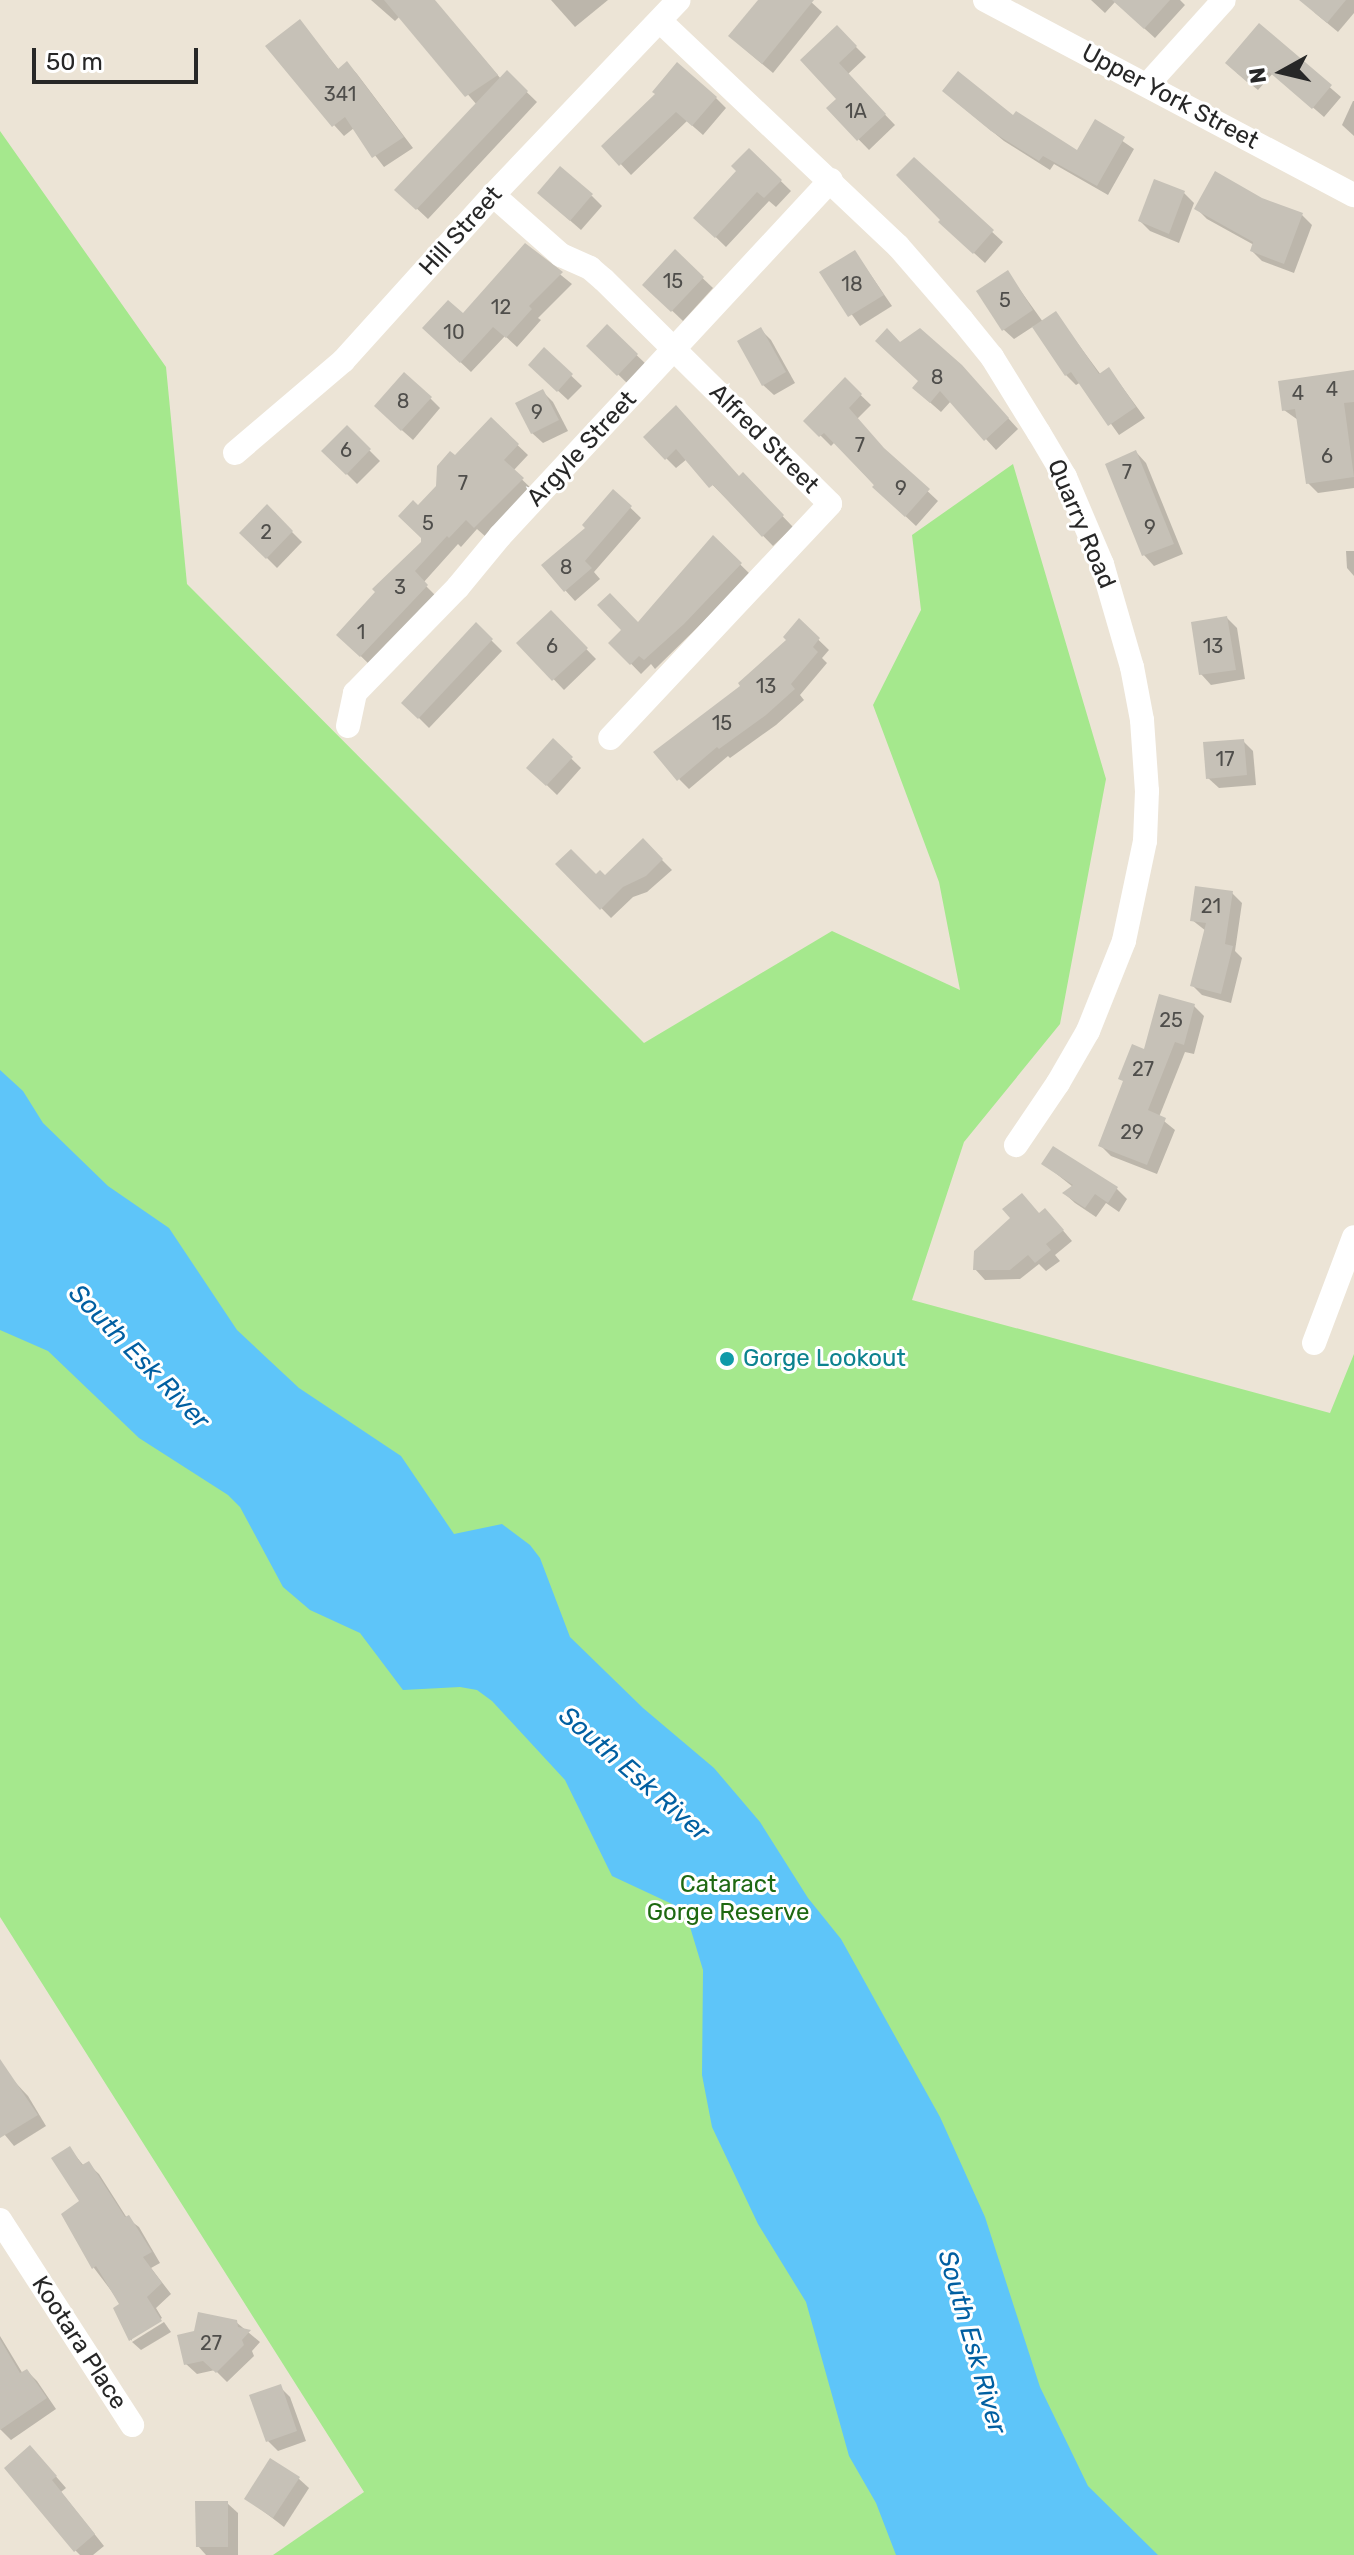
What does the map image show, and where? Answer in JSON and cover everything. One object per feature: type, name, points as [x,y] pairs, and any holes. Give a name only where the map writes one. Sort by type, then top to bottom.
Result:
[{"type":"street","name":"Hill Street","points":[[235,453],[343,361],[493,195],[679,0]]},
{"type":"street","name":"Upper York Street","points":[[985,0],[1354,195]]},
{"type":"street","points":[[1148,84],[1224,0]]},
{"type":"street","name":"Quarry Road","points":[[661,22],[898,246],[962,320],[992,357],[1065,477],[1102,564],[1132,667],[1142,720],[1147,791],[1145,841],[1124,941],[1088,1031],[1058,1083],[1016,1145]]},
{"type":"street","name":"Argyle Street","points":[[348,726],[355,693],[831,180]]},
{"type":"street","name":"Alfred Street","points":[[493,195],[561,255],[597,274],[830,504],[610,738]]},
{"type":"street","points":[[1314,1343],[1354,1237]]},
{"type":"street","name":"Kootara Place","points":[[0,2220],[132,2425]]},
{"type":"green space","name":"Cataract Gorge Reserve","points":[[0,131],[166,367],[187,584],[644,1043],[832,931],[960,990],[939,882],[873,705],[921,610],[912,535],[1013,464],[1106,779],[1060,1024],[964,1142],[912,1300],[1330,1413],[1354,1354],[1354,2555],[273,2555],[364,2492],[0,1917]]},
{"type":"water","name":"South Esk River","points":[[0,1070],[23,1091],[43,1123],[108,1186],[169,1228],[237,1330],[299,1388],[401,1456],[454,1534],[502,1524],[530,1545],[540,1558],[570,1637],[643,1708],[714,1768],[760,1822],[808,1898],[841,1939],[940,2117],[985,2217],[1040,2387],[1088,2486],[1158,2555],[896,2555],[876,2503],[849,2456],[806,2302],[758,2224],[712,2127],[702,2075],[703,1970],[687,1917],[672,1904],[612,1876],[565,1780],[492,1701],[477,1690],[460,1687],[403,1690],[360,1633],[310,1610],[283,1587],[240,1507],[228,1495],[139,1438],[48,1351],[0,1330]]},
{"type":"building","points":[[384,0],[435,0],[498,75],[465,97]]},
{"type":"building","points":[[758,0],[814,0],[762,64],[728,36]]},
{"type":"building","points":[[1112,0],[1170,0],[1144,29]]},
{"type":"building","points":[[1299,0],[1346,0],[1327,23]]},
{"type":"building","points":[[300,19],[338,69],[347,61],[404,137],[372,158],[345,117],[332,127],[265,46]]},
{"type":"building","points":[[1259,23],[1332,85],[1312,109],[1261,65],[1247,82],[1225,63]]},
{"type":"building","points":[[837,25],[857,46],[839,63],[886,114],[857,141],[826,108],[836,99],[800,60]]},
{"type":"building","points":[[677,62],[717,97],[692,126],[676,112],[619,166],[601,146],[655,94],[652,92]]},
{"type":"building","points":[[507,70],[528,91],[416,210],[394,190]]},
{"type":"building","points":[[958,71],[1013,115],[1016,111],[1077,150],[1095,119],[1125,137],[1097,186],[1043,156],[1039,161],[991,131],[942,91]]},
{"type":"building","points":[[749,148],[782,180],[764,198],[757,192],[715,238],[693,218],[736,171],[731,166]]},
{"type":"building","points":[[914,157],[994,230],[973,254],[938,222],[940,220],[896,175]]},
{"type":"building","points":[[560,166],[593,194],[570,221],[537,193]]},
{"type":"building","points":[[1215,171],[1262,198],[1303,213],[1284,264],[1250,251],[1253,242],[1194,209]]},
{"type":"building","points":[[1154,179],[1185,191],[1169,234],[1138,221]]},
{"type":"building","points":[[525,243],[563,272],[529,306],[532,309],[506,338],[493,327],[460,363],[422,328],[448,300],[463,313]]},
{"type":"building","points":[[675,249],[704,277],[671,312],[642,285]]},
{"type":"building","points":[[855,250],[884,295],[848,317],[819,272]]},
{"type":"building","points":[[1008,270],[1033,310],[1002,331],[976,291]]},
{"type":"building","points":[[1056,311],[1099,374],[1109,367],[1136,407],[1108,426],[1071,372],[1065,376],[1032,327]]},
{"type":"building","points":[[607,324],[638,354],[617,376],[586,346]]},
{"type":"building","points":[[761,327],[786,372],[762,386],[737,341]]},
{"type":"building","points":[[887,328],[900,342],[920,328],[962,365],[1009,418],[984,441],[940,391],[930,403],[912,388],[918,381],[875,341]]},
{"type":"building","points":[[544,347],[573,374],[557,392],[528,365]]},
{"type":"building","points":[[1354,370],[1354,402],[1344,403],[1354,477],[1306,484],[1295,409],[1282,411],[1278,381]]},
{"type":"building","points":[[404,372],[432,397],[401,431],[374,406]]},
{"type":"building","points":[[845,377],[862,394],[849,408],[884,448],[930,489],[905,517],[872,487],[874,485],[824,433],[819,437],[803,421]]},
{"type":"building","points":[[543,389],[559,420],[531,434],[515,403]]},
{"type":"building","points":[[676,405],[739,476],[743,472],[784,515],[762,537],[713,485],[709,488],[676,449],[665,460],[643,437]]},
{"type":"building","points":[[491,417],[519,444],[504,460],[524,478],[474,528],[466,520],[449,538],[447,536],[415,571],[428,585],[360,657],[336,635],[375,592],[372,589],[421,542],[421,538],[398,516],[413,500],[418,505],[436,486],[437,466],[450,451],[455,455]]},
{"type":"building","points":[[347,425],[371,449],[346,475],[321,451]]},
{"type":"building","points":[[1136,450],[1174,544],[1142,556],[1105,464]]},
{"type":"building","points":[[613,489],[632,506],[585,561],[592,568],[564,592],[541,565],[585,528],[582,525]]},
{"type":"building","points":[[267,504],[293,531],[266,559],[239,533]]},
{"type":"building","points":[[713,535],[742,563],[684,624],[644,660],[639,656],[630,665],[608,643],[621,630],[597,605],[610,593],[638,622]]},
{"type":"building","points":[[551,610],[588,648],[552,681],[516,643]]},
{"type":"building","points":[[1227,616],[1236,670],[1199,675],[1191,622]]},
{"type":"building","points":[[799,618],[820,638],[813,647],[818,652],[791,684],[795,689],[766,715],[719,749],[717,747],[677,781],[653,752],[740,686],[738,683],[786,640],[783,637]]},
{"type":"building","points":[[476,622],[493,639],[418,719],[401,703]]},
{"type":"building","points":[[553,738],[573,757],[546,786],[526,768]]},
{"type":"building","points":[[1244,739],[1247,775],[1206,779],[1203,742]]},
{"type":"building","points":[[643,838],[663,859],[646,876],[623,887],[600,910],[555,864],[571,849],[596,874],[600,870],[605,875]]},
{"type":"building","points":[[1195,886],[1233,891],[1225,944],[1233,946],[1221,994],[1190,986],[1206,923],[1190,921]]},
{"type":"building","points":[[1159,994],[1195,1004],[1184,1045],[1175,1042],[1148,1110],[1166,1118],[1147,1165],[1098,1146],[1123,1081],[1118,1079],[1132,1044],[1144,1049]]},
{"type":"building","points":[[1053,1146],[1118,1187],[1108,1203],[1095,1194],[1085,1208],[1062,1193],[1073,1185],[1041,1164]]},
{"type":"building","points":[[1022,1193],[1039,1213],[1045,1208],[1064,1230],[1046,1244],[1051,1250],[1035,1263],[1028,1255],[1010,1270],[973,1270],[974,1251],[1010,1218],[1002,1209]]},
{"type":"building","points":[[0,2059],[38,2115],[0,2138]]},
{"type":"building","points":[[70,2146],[82,2165],[89,2161],[125,2217],[129,2215],[152,2252],[143,2257],[162,2283],[147,2297],[162,2321],[129,2341],[113,2308],[119,2304],[96,2266],[92,2269],[61,2214],[79,2201],[51,2158]]},
{"type":"building","points":[[198,2312],[237,2320],[238,2327],[251,2330],[242,2340],[244,2345],[216,2373],[203,2361],[184,2365],[177,2335],[194,2331]]},
{"type":"building","points":[[0,2339],[20,2373],[27,2369],[47,2398],[0,2430]]},
{"type":"building","points":[[281,2384],[297,2431],[266,2442],[249,2395]]},
{"type":"building","points":[[30,2445],[57,2476],[52,2480],[95,2534],[74,2552],[4,2468]]},
{"type":"building","points":[[270,2458],[300,2477],[273,2518],[244,2499]]},
{"type":"building","points":[[195,2501],[228,2501],[228,2547],[196,2547]]},
{"type":"place","name":"Gorge Lookout","points":[[727,1359]]}]
